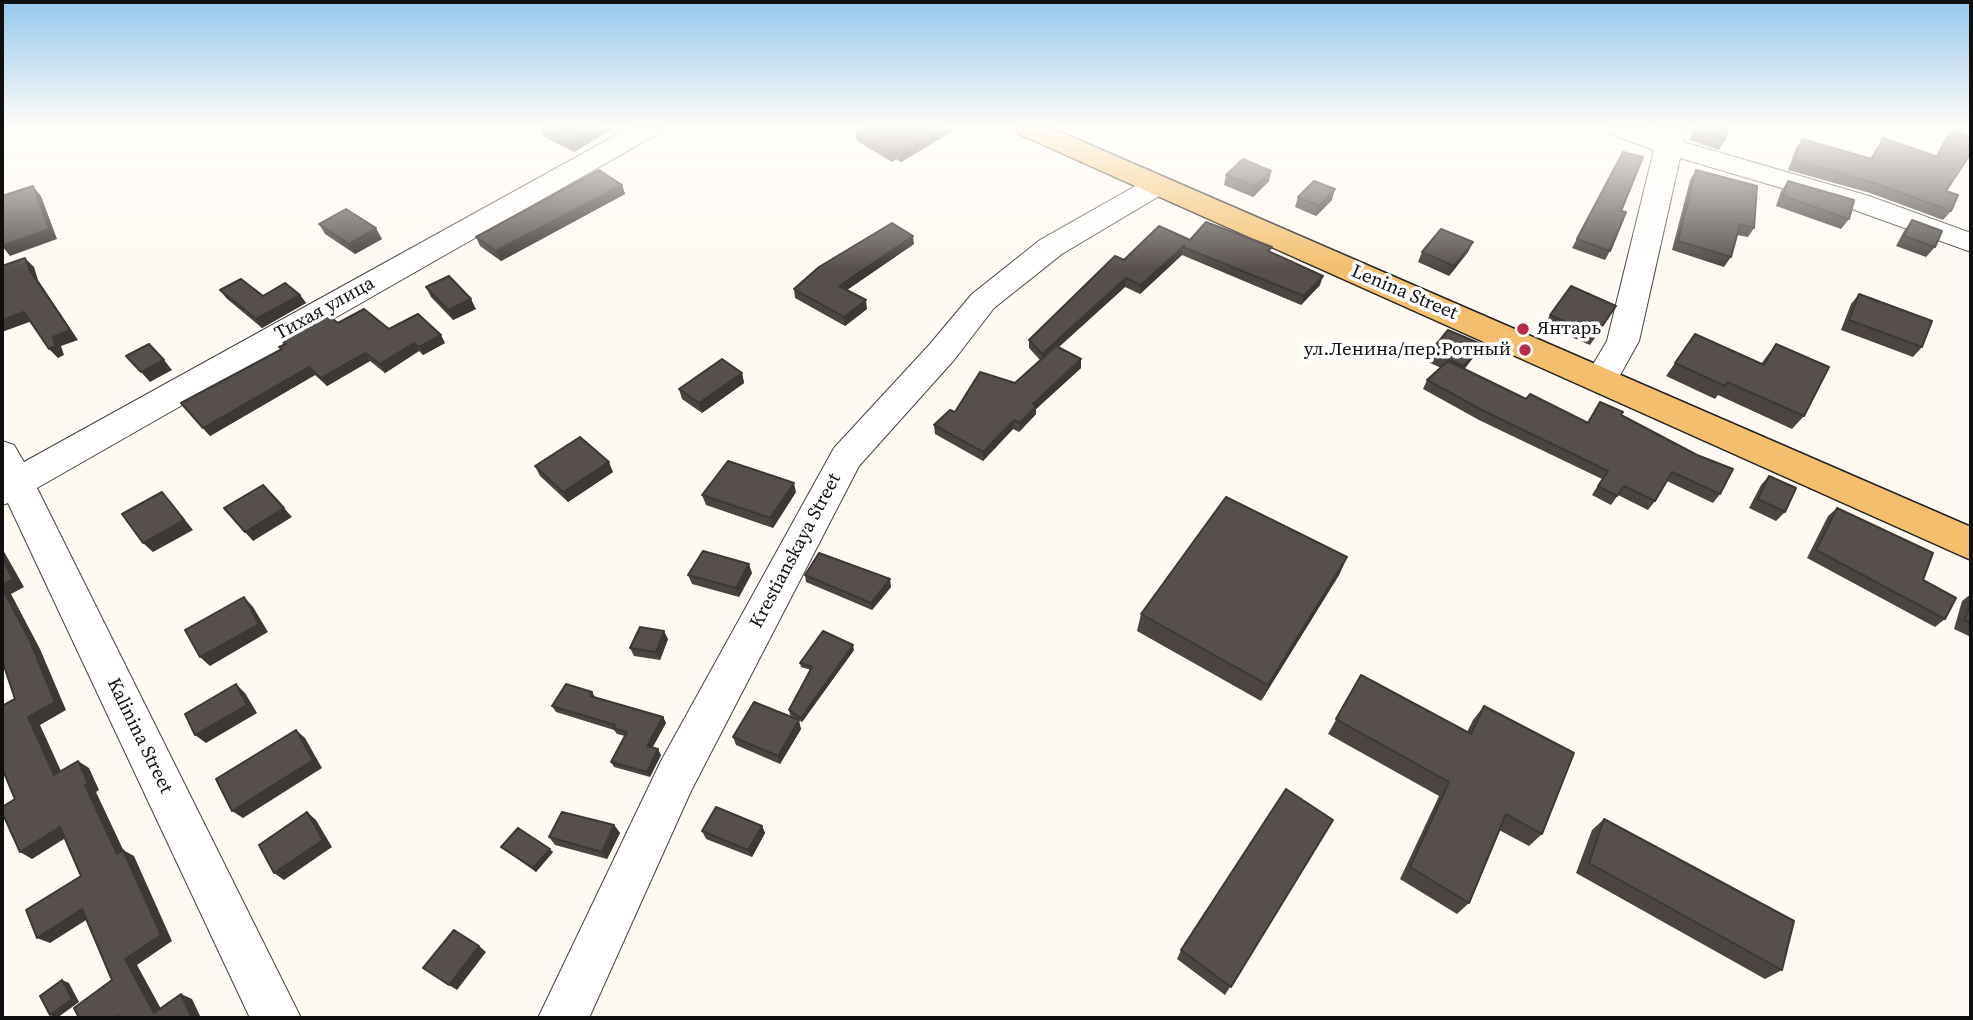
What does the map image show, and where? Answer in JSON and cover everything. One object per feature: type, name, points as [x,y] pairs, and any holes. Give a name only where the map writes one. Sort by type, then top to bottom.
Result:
[{"type":"main road","name":"Lenina Street","points":[[1133,176],[1602,379],[1971,544]]},
{"type":"street","name":"Тихая улица","points":[[7,476],[560,176]]},
{"type":"street","points":[[1602,379],[1623,341],[1662,176]]},
{"type":"street","points":[[1782,176],[1971,243]]},
{"type":"street","name":"Krestianskaya Street","points":[[563,1018],[676,776],[846,457],[942,352],[983,301],[1051,247],[1156,186]]},
{"type":"street","name":"Kalinina Street","points":[[7,476],[276,1018]]},
{"type":"building","points":[[589,176],[608,176],[622,185],[496,251],[476,237]]},
{"type":"building","points":[[1228,176],[1266,176],[1255,186]]},
{"type":"building","points":[[1611,176],[1635,176],[1621,211],[1626,212],[1610,251],[1577,239]]},
{"type":"building","points":[[1695,176],[1717,176],[1757,186],[1754,228],[1740,224],[1731,257],[1678,241]]},
{"type":"building","points":[[1848,176],[1956,176],[1946,191],[1958,195],[1951,211]]},
{"type":"building","points":[[1314,181],[1335,189],[1319,206],[1298,197]]},
{"type":"building","points":[[1788,181],[1854,200],[1849,219],[1783,196]]},
{"type":"building","points":[[33,186],[49,229],[2,246],[2,196]]},
{"type":"building","points":[[346,209],[376,228],[349,244],[319,224]]},
{"type":"building","points":[[1912,220],[1942,231],[1935,247],[1904,236]]},
{"type":"building","points":[[1206,222],[1272,247],[1268,251],[1323,276],[1304,296],[1183,247],[1185,245],[1141,285],[1126,278],[1042,354],[1029,340],[1115,256],[1124,260],[1159,226],[1190,240]]},
{"type":"building","points":[[892,223],[913,236],[839,286],[866,300],[844,317],[794,289],[819,267]]},
{"type":"building","points":[[1441,229],[1473,242],[1454,266],[1422,252]]},
{"type":"building","points":[[25,258],[30,271],[70,330],[53,337],[55,346],[49,349],[24,312],[2,320],[2,266]]},
{"type":"building","points":[[449,276],[471,299],[448,310],[426,287]]},
{"type":"building","points":[[241,279],[263,296],[285,283],[300,295],[256,319],[220,290]]},
{"type":"building","points":[[1571,286],[1616,306],[1596,335],[1550,315]]},
{"type":"building","points":[[1859,294],[1932,321],[1922,347],[1849,320]]},
{"type":"building","points":[[364,309],[389,329],[418,314],[441,335],[419,347],[414,343],[380,364],[365,353],[321,378],[309,367],[203,428],[181,403],[282,349],[279,347],[286,344],[281,340],[326,314],[338,323]]},
{"type":"building","points":[[1448,330],[1481,344],[1464,366],[1431,351]]},
{"type":"building","points":[[1695,334],[1764,365],[1776,344],[1829,367],[1804,416],[1727,382],[1725,386],[1675,363]]},
{"type":"building","points":[[149,344],[164,360],[141,372],[126,356]]},
{"type":"building","points":[[1056,346],[1081,359],[1033,404],[1037,405],[1020,423],[1014,420],[983,452],[934,425],[950,410],[955,412],[980,372],[1015,383]]},
{"type":"building","points":[[722,359],[742,373],[699,403],[679,389]]},
{"type":"building","points":[[1448,361],[1526,399],[1530,394],[1588,423],[1600,402],[1623,412],[1621,415],[1697,455],[1733,469],[1720,494],[1672,472],[1655,501],[1624,486],[1617,496],[1598,486],[1608,471],[1427,380]]},
{"type":"building","points":[[580,437],[609,462],[563,492],[535,466]]},
{"type":"building","points":[[728,461],[794,483],[770,518],[702,495]]},
{"type":"building","points":[[1769,476],[1796,488],[1785,512],[1758,499]]},
{"type":"building","points":[[263,485],[284,508],[245,532],[224,508]]},
{"type":"building","points":[[162,492],[184,520],[143,543],[122,514]]},
{"type":"building","points":[[1226,497],[1347,557],[1268,685],[1141,614]]},
{"type":"building","points":[[1837,508],[1933,553],[1923,580],[1956,598],[1945,619],[1816,550]]},
{"type":"building","points":[[703,551],[749,564],[736,588],[688,575]]},
{"type":"building","points":[[819,553],[890,579],[871,603],[805,575]]},
{"type":"building","points":[[2,558],[13,579],[2,585]]},
{"type":"building","points":[[2,588],[30,641],[55,702],[28,717],[54,775],[78,761],[88,783],[85,785],[117,854],[123,850],[161,935],[125,959],[154,1013],[181,994],[192,1018],[79,1018],[74,1008],[112,980],[82,909],[37,938],[26,910],[81,876],[60,827],[20,852],[2,812],[2,807],[15,799],[2,768],[2,706],[15,699],[2,660]]},
{"type":"building","points":[[244,597],[259,624],[200,657],[185,630]]},
{"type":"building","points":[[1971,601],[1971,623],[1965,620]]},
{"type":"building","points":[[640,627],[664,631],[656,652],[630,648]]},
{"type":"building","points":[[823,631],[853,645],[801,718],[789,710],[812,667],[800,663]]},
{"type":"building","points":[[1361,675],[1471,734],[1484,706],[1574,753],[1542,834],[1506,814],[1469,903],[1410,867],[1449,782],[1336,719]]},
{"type":"building","points":[[236,684],[247,705],[195,735],[185,714]]},
{"type":"building","points":[[566,684],[592,692],[590,696],[663,717],[647,746],[658,749],[647,772],[611,762],[627,732],[613,728],[615,725],[552,706]]},
{"type":"building","points":[[754,702],[799,720],[778,756],[733,737]]},
{"type":"building","points":[[296,730],[313,760],[232,811],[216,779]]},
{"type":"building","points":[[1286,789],[1333,820],[1231,987],[1181,950]]},
{"type":"building","points":[[716,807],[762,826],[748,850],[702,831]]},
{"type":"building","points":[[307,812],[323,840],[274,873],[259,845]]},
{"type":"building","points":[[562,812],[614,825],[602,852],[549,837]]},
{"type":"building","points":[[1604,819],[1794,921],[1782,970],[1589,863]]},
{"type":"building","points":[[518,828],[550,849],[533,868],[501,847]]},
{"type":"building","points":[[454,930],[479,946],[449,985],[423,968]]},
{"type":"building","points":[[62,980],[72,999],[50,1015],[40,996]]},
{"type":"place","name":"Янтарь","points":[[1523,329]]},
{"type":"place","name":"ул.Ленина/пер.Ротный","points":[[1525,350]]}]
